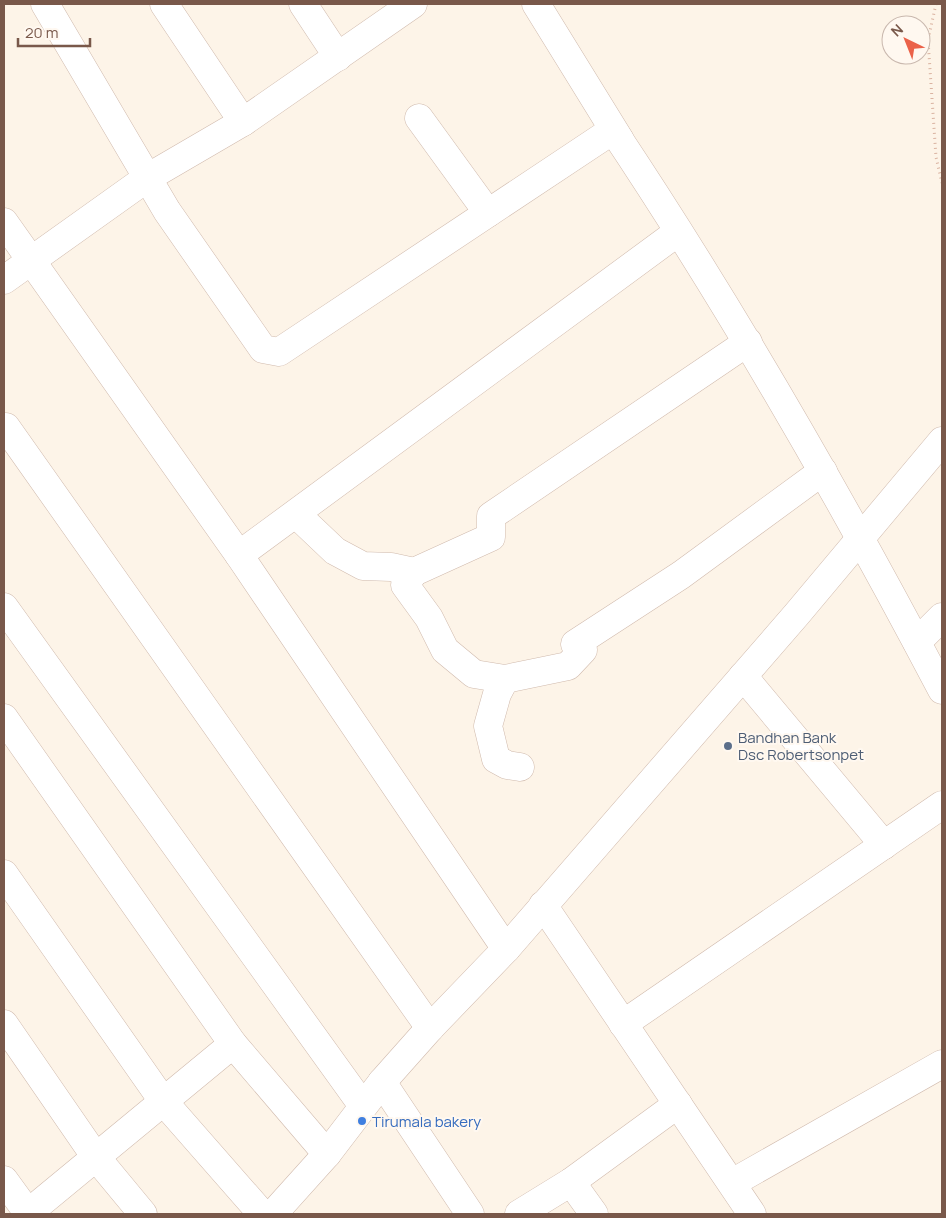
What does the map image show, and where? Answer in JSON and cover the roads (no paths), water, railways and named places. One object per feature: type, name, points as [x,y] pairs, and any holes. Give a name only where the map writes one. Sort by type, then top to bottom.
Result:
[{"type":"street","points":[[44,4],[167,211],[263,349],[279,352],[613,130],[620,140]]},
{"type":"street","points":[[164,4],[243,122]]},
{"type":"street","points":[[303,4],[338,57]]},
{"type":"street","points":[[4,280],[147,178],[243,122],[414,4]]},
{"type":"street","points":[[536,4],[748,342],[861,536],[942,690]]},
{"type":"street","points":[[419,118],[488,213]]},
{"type":"street","points":[[4,222],[30,262],[239,555],[506,949]]},
{"type":"street","points":[[239,555],[678,232]]},
{"type":"street","points":[[748,342],[491,516],[491,537],[414,572],[405,585],[429,618],[445,650],[474,674],[505,679],[568,666],[583,650],[575,644],[681,575],[822,471]]},
{"type":"street","points":[[5,426],[430,1028]]},
{"type":"street","points":[[273,1214],[327,1154],[382,1082],[430,1028],[506,949],[743,676],[942,441]]},
{"type":"street","points":[[296,514],[335,551],[363,566],[391,566],[414,572]]},
{"type":"street","points":[[4,607],[363,1106]]},
{"type":"street","points":[[917,642],[942,617]]},
{"type":"street","points":[[743,676],[884,845]]},
{"type":"street","points":[[505,679],[497,694],[488,726],[496,759],[507,765],[520,767]]},
{"type":"street","points":[[4,718],[233,1044],[327,1154]]},
{"type":"street","points":[[623,1024],[942,805]]},
{"type":"street","points":[[4,874],[163,1100],[262,1214]]},
{"type":"street","points":[[543,905],[752,1214]]},
{"type":"street","points":[[4,1024],[95,1156],[143,1214]]},
{"type":"street","points":[[4,1180],[28,1214],[95,1156],[233,1044]]},
{"type":"street","points":[[732,1183],[942,1064]]},
{"type":"street","points":[[382,1082],[470,1214]]},
{"type":"street","points":[[519,1214],[571,1182],[678,1104]]},
{"type":"street","points":[[571,1182],[594,1214]]},
{"type":"place","name":"Bandhan Bank Dsc Robertsonpet","points":[[728,746]]},
{"type":"place","name":"Tirumala bakery","points":[[362,1121]]}]
